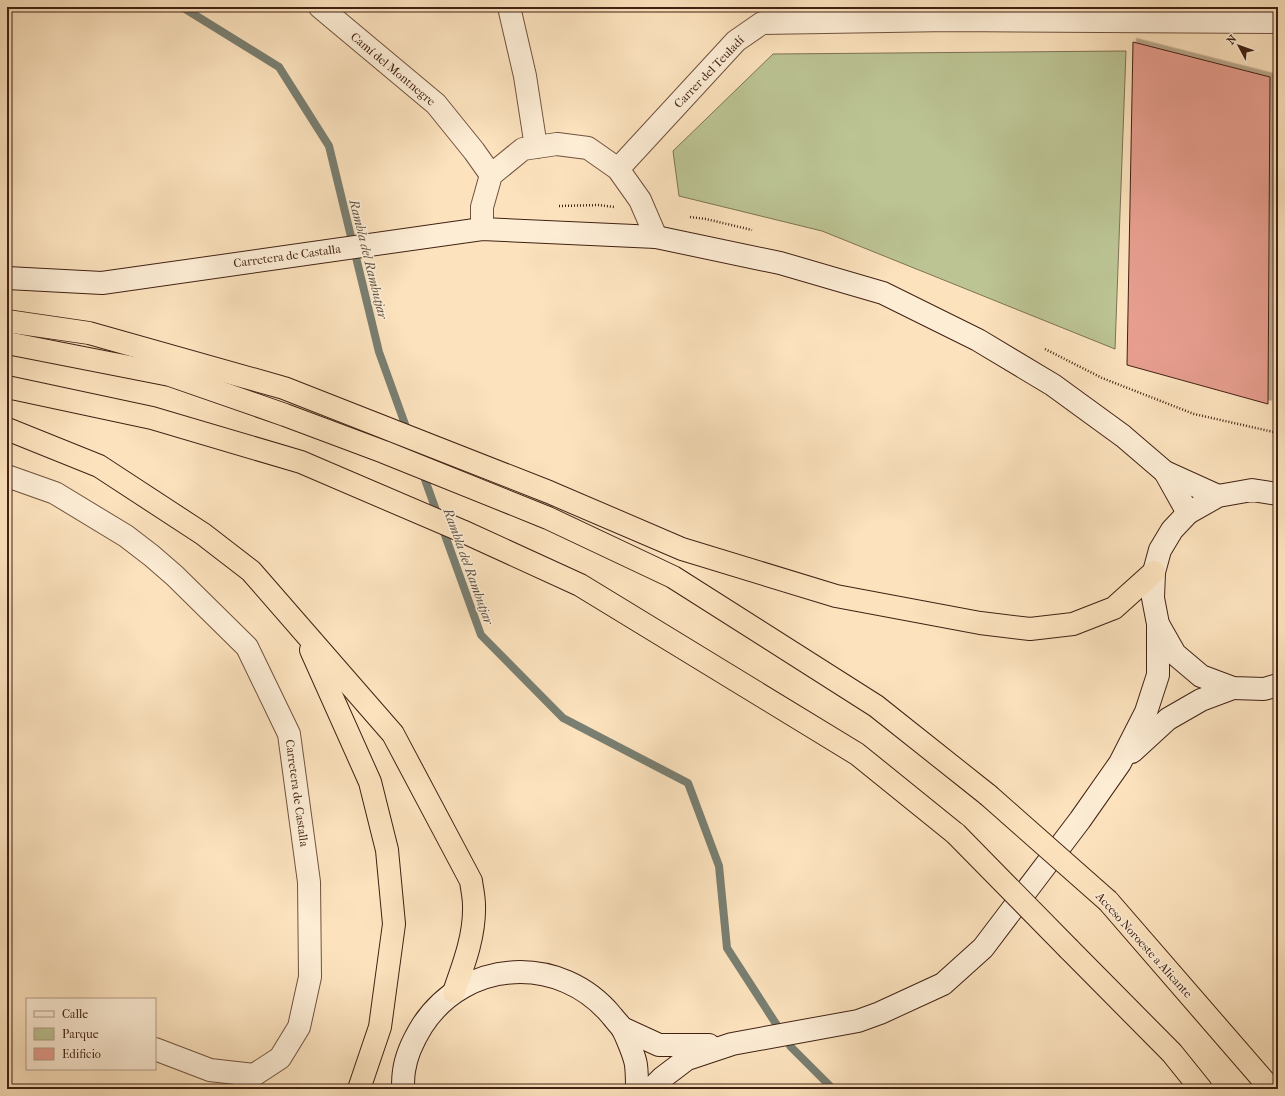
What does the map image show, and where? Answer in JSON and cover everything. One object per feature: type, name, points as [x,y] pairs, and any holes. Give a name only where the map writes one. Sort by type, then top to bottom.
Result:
[{"type":"highway","points":[[7,321],[89,334],[284,388],[549,492],[682,549],[836,596],[980,623],[1030,630],[1073,624],[1114,608],[1154,572]]},
{"type":"highway","name":"Acceso Noroeste a Alicante","points":[[7,343],[170,375],[285,415],[384,452],[548,518],[673,577],[876,706],[988,795],[1108,901],[1271,1089]]},
{"type":"highway","points":[[7,387],[152,418],[301,462],[462,531],[580,585],[857,754],[956,834],[1172,1053],[1201,1089]]},
{"type":"highway","points":[[7,429],[99,466],[203,534],[250,571],[302,628],[393,734],[471,881],[474,905],[472,930],[468,950],[454,992]]},
{"type":"highway","points":[[302,628],[370,782],[387,850],[394,924],[380,1027],[359,1089]]},
{"type":"street","name":"Camí del Montnegre","points":[[320,7],[436,104],[474,151],[491,175]]},
{"type":"street","points":[[509,7],[525,76],[536,147]]},
{"type":"street","name":"Carrer del Teuladí","points":[[618,169],[736,41],[762,23],[949,13],[1230,15],[1278,22]]},
{"type":"street","points":[[482,229],[482,207],[491,175],[523,150],[557,144],[588,148],[618,169],[640,200],[656,238]]},
{"type":"street","name":"Carretera de Castalla","points":[[7,278],[102,282],[482,229],[656,238],[780,262],[883,293],[978,340],[1053,385],[1123,436],[1165,472]]},
{"type":"street","points":[[1165,472],[1218,496]]},
{"type":"street","points":[[1165,472],[1188,513]]},
{"type":"street","name":"Carretera de Castalla","points":[[7,476],[55,493],[126,536],[175,576],[247,647],[289,734],[309,882],[310,977],[299,1027],[280,1058],[254,1074],[210,1070],[156,1049]]},
{"type":"street","points":[[622,1028],[659,1045],[684,1046],[732,1044],[858,1021],[880,1013],[943,984],[983,948],[1080,820],[1120,763],[1146,712],[1158,675],[1158,624],[1153,598],[1154,572],[1160,550],[1172,530],[1188,513],[1218,496],[1252,490],[1278,494]]},
{"type":"street","points":[[1158,624],[1175,654],[1201,676],[1233,688],[1264,689],[1278,685]]},
{"type":"street","points":[[1120,763],[1168,719],[1201,700],[1233,688]]},
{"type":"street","points":[[403,1089],[404,1070],[413,1040],[430,1013],[454,992],[483,978],[514,972],[546,974],[576,985],[601,1003],[622,1028],[636,1064],[638,1089]]},
{"type":"street","points":[[651,1089],[662,1078],[687,1059],[732,1044]]},
{"type":"green space","points":[[1126,51],[1115,349],[822,231],[679,196],[673,151],[773,54]]},
{"type":"building","points":[[1133,42],[1270,77],[1268,404],[1127,365]]},
{"type":"waterway","name":"Rambla del Rambutjar","points":[[182,7],[279,67],[329,146],[379,352],[481,635],[563,718],[688,783],[719,866],[727,948],[791,1047],[833,1089]]}]
